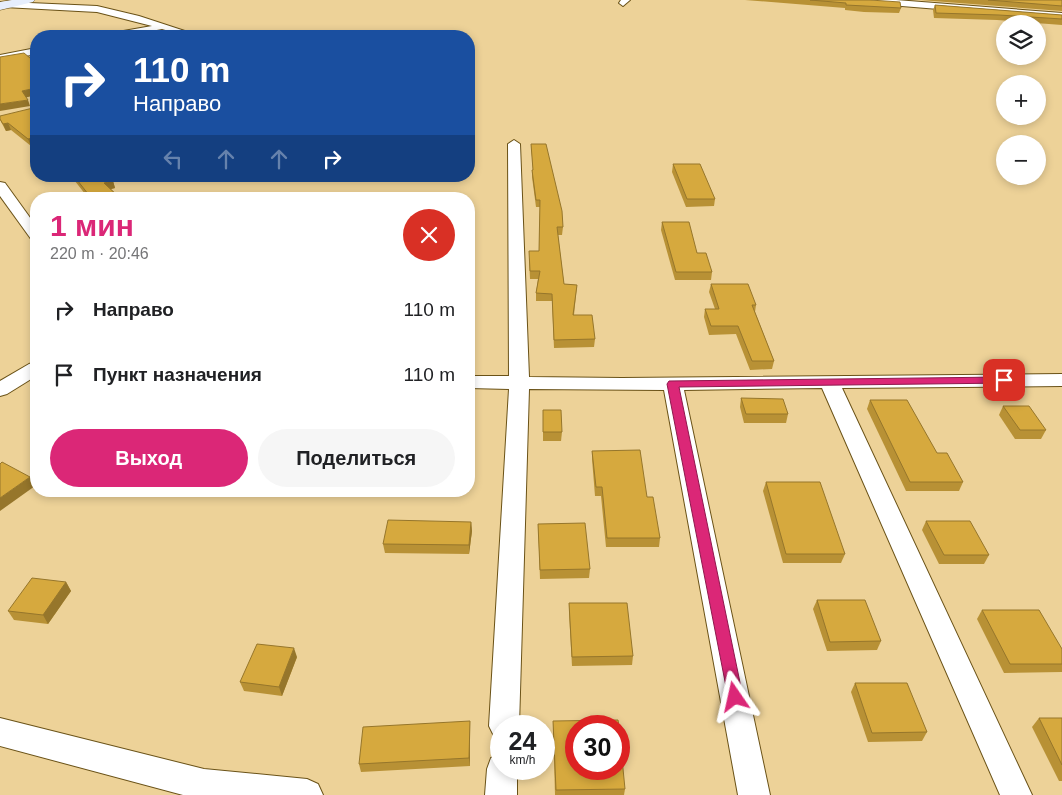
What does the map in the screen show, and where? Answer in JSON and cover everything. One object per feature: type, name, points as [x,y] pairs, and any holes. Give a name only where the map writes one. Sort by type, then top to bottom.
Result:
[{"type":"street","points":[[865,0],[962,3],[1062,16]]},
{"type":"street","points":[[11,3],[97,9],[176,30]]},
{"type":"street","points":[[143,30],[163,26]]},
{"type":"street","points":[[0,58],[30,52]]},
{"type":"street","points":[[504,715],[519,383],[514,144]]},
{"type":"street","points":[[0,186],[30,228]]},
{"type":"street","points":[[0,390],[30,372]]},
{"type":"street","points":[[475,382],[673,384],[1062,380]]},
{"type":"street","points":[[829,382],[1016,795]]},
{"type":"street","points":[[673,384],[754,795]]},
{"type":"street","points":[[0,732],[204,785],[307,795]]},
{"type":"street","points":[[501,795],[502,780]]},
{"type":"building","points":[[810,0],[900,2],[901,8],[846,5],[846,3]]},
{"type":"building","points":[[988,0],[1062,0],[1062,6]]},
{"type":"building","points":[[935,5],[1062,15],[1062,19],[1046,18],[1046,15],[936,13]]},
{"type":"building","points":[[24,53],[30,58],[30,89],[22,91],[28,100],[0,104],[0,57]]},
{"type":"building","points":[[30,109],[30,138],[28,139],[8,123],[3,124],[0,116]]},
{"type":"building","points":[[531,144],[546,144],[562,211],[563,227],[557,227],[564,284],[577,285],[573,315],[592,315],[595,339],[554,340],[552,294],[536,293],[540,271],[530,271],[529,251],[539,251],[540,200],[536,200]]},
{"type":"building","points":[[673,164],[700,164],[715,199],[687,199]]},
{"type":"building","points":[[79,182],[108,182],[104,183],[114,192],[87,192]]},
{"type":"building","points":[[662,222],[689,222],[697,253],[706,253],[712,272],[676,272]]},
{"type":"building","points":[[711,284],[748,284],[756,305],[752,305],[774,361],[752,361],[738,326],[711,326],[705,309],[719,309]]},
{"type":"building","points":[[741,398],[783,399],[788,414],[746,414]]},
{"type":"building","points":[[870,400],[907,400],[937,453],[947,453],[963,482],[910,482]]},
{"type":"building","points":[[1003,406],[1029,406],[1046,430],[1020,430]]},
{"type":"building","points":[[543,410],[561,410],[562,432],[543,432]]},
{"type":"building","points":[[640,450],[647,497],[653,497],[660,538],[607,538],[602,487],[596,487],[592,451]]},
{"type":"building","points":[[2,462],[30,477],[0,498],[0,464]]},
{"type":"building","points":[[766,482],[820,482],[845,554],[786,554]]},
{"type":"building","points":[[388,520],[471,522],[469,545],[383,544]]},
{"type":"building","points":[[926,521],[970,521],[989,555],[944,555]]},
{"type":"building","points":[[585,523],[590,569],[540,570],[538,524]]},
{"type":"building","points":[[32,578],[66,582],[43,615],[8,611]]},
{"type":"building","points":[[817,600],[865,600],[881,641],[830,642]]},
{"type":"building","points":[[569,603],[627,603],[633,656],[572,657]]},
{"type":"building","points":[[982,610],[1039,610],[1062,649],[1062,664],[1010,664]]},
{"type":"building","points":[[257,644],[294,648],[279,687],[240,682]]},
{"type":"building","points":[[855,683],[907,683],[927,732],[872,733]]},
{"type":"building","points":[[1039,718],[1062,718],[1062,765]]},
{"type":"building","points":[[470,721],[469,758],[359,764],[363,727]]},
{"type":"building","points":[[555,721],[565,721],[565,780],[624,780],[625,789],[556,790]]},
{"type":"route","points":[[735,697],[673,384],[1004,380]]}]
